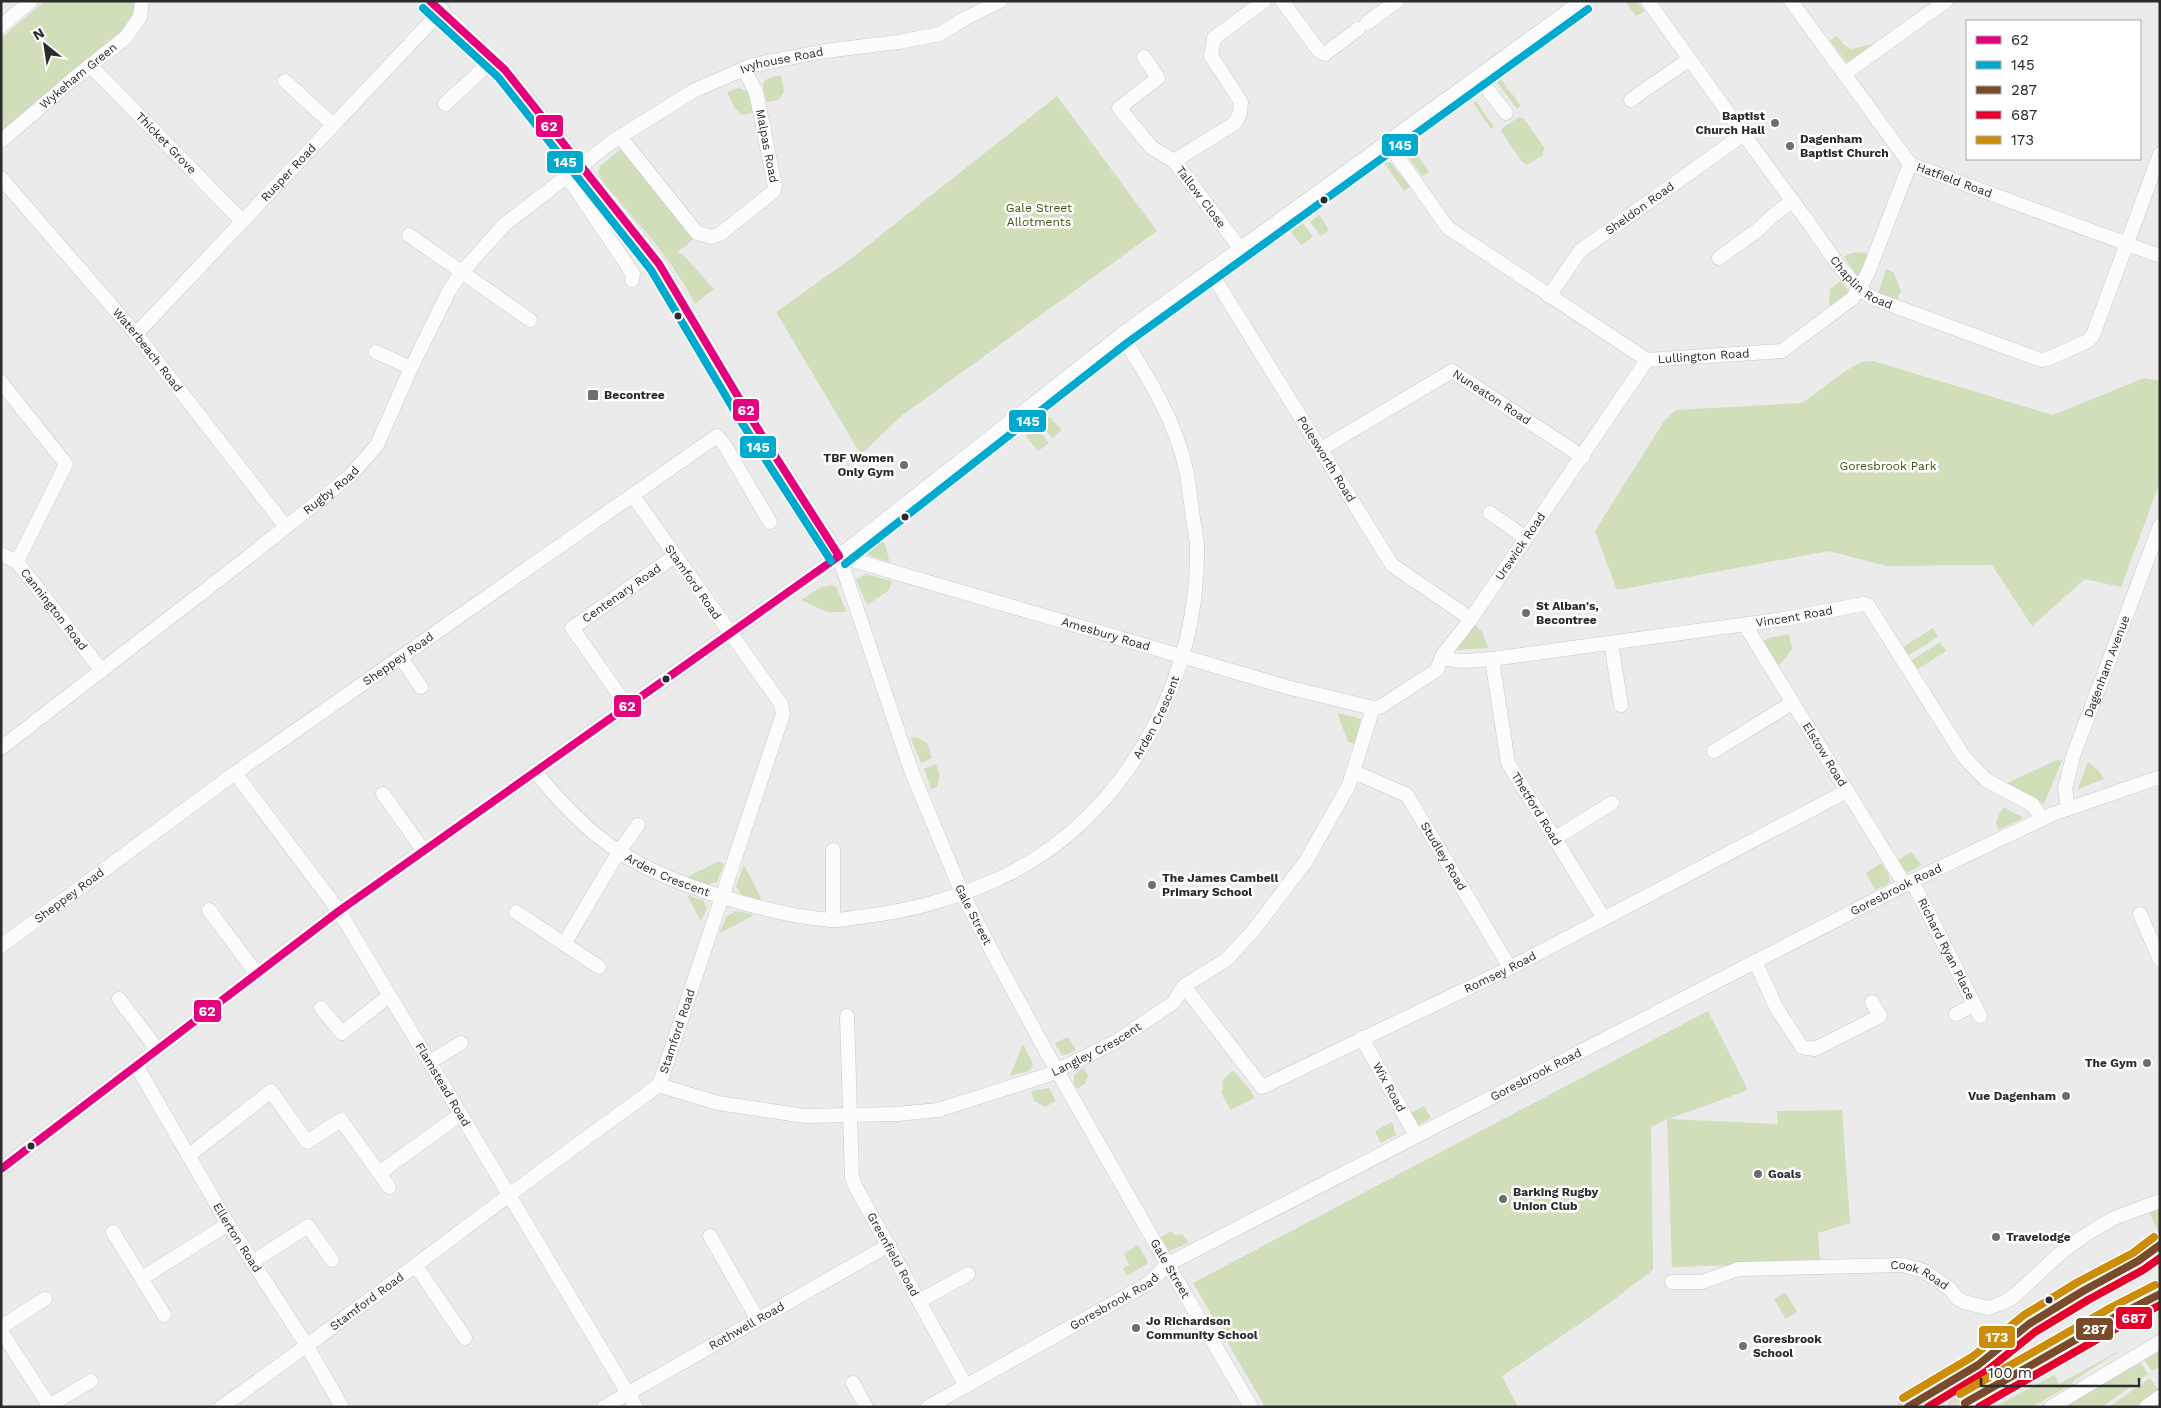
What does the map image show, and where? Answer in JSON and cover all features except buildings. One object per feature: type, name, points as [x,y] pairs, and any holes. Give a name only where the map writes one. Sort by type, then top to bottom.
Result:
[{"type":"highway","points":[[2138,1261],[2160,1245]]},
{"type":"highway","points":[[1908,1407],[1978,1365],[2029,1324],[2083,1291],[2138,1261],[2160,1252]]},
{"type":"highway","points":[[1960,1407],[2158,1294]]},
{"type":"street","points":[[1,26],[31,1]]},
{"type":"street","name":"Wykeham Green","points":[[1,141],[90,65],[126,37],[140,17],[142,1]]},
{"type":"street","name":"Gale Street","points":[[430,1],[442,10],[505,70],[659,264],[749,415],[839,556],[910,770],[962,893],[1057,1070],[1251,1407]]},
{"type":"street","name":"Ivyhouse Road","points":[[582,166],[613,142],[695,90],[753,65],[825,51],[898,42],[940,34],[964,19],[1000,1]]},
{"type":"street","name":"Tallow Close","points":[[1240,248],[1174,161],[1235,123],[1240,112],[1241,102],[1211,56],[1214,38],[1264,1]]},
{"type":"street","points":[[1282,1],[1319,51],[1325,54],[1397,1]]},
{"type":"street","points":[[1,1169],[339,911],[839,556],[1121,335],[1582,1]]},
{"type":"street","name":"Chaplin Road","points":[[1648,1],[1792,201],[1860,288],[1874,299],[2041,360],[2088,341],[2092,335],[2160,154]]},
{"type":"street","name":"Hatfield Road","points":[[1791,1],[1910,164],[2160,256]]},
{"type":"street","points":[[1844,74],[1946,1]]},
{"type":"street","name":"Rusper Road","points":[[136,334],[332,124],[442,10]]},
{"type":"street","points":[[1144,57],[1158,78],[1119,108],[1152,147],[1174,161]]},
{"type":"street","points":[[444,104],[494,59]]},
{"type":"street","points":[[1631,100],[1652,83],[1670,74],[1689,59]]},
{"type":"street","name":"Thicket Grove","points":[[90,65],[242,222]]},
{"type":"street","name":"Malpas Road","points":[[621,138],[698,233],[712,237],[720,234],[774,191],[775,186],[756,92],[744,69]]},
{"type":"street","points":[[1478,76],[1506,113]]},
{"type":"street","points":[[285,81],[332,124]]},
{"type":"street","name":"Sheldon Road","points":[[1549,296],[1580,251],[1744,134]]},
{"type":"street","name":"Lullington Road","points":[[1388,142],[1448,228],[1647,360],[1782,351],[1853,298],[1860,288],[1910,164]]},
{"type":"street","name":"Rugby Road","points":[[1,748],[350,476],[376,445],[449,291],[462,272],[504,226],[582,166]]},
{"type":"street","points":[[567,176],[633,274],[632,280]]},
{"type":"street","name":"Waterbeach Road","points":[[1,178],[136,334],[286,527]]},
{"type":"street","points":[[1719,258],[1759,229],[1792,201]]},
{"type":"street","points":[[409,235],[530,320]]},
{"type":"street","name":"Polesworth Road","points":[[1210,271],[1392,565],[1471,620]]},
{"type":"street","name":"Arden Crescent","points":[[534,771],[574,817],[618,853],[666,878],[754,907],[832,920],[902,912],[991,883],[1026,864],[1064,837],[1098,806],[1143,747],[1161,712],[1183,656],[1193,607],[1197,544],[1186,468],[1173,430],[1149,380],[1121,335]]},
{"type":"street","points":[[376,352],[411,368]]},
{"type":"street","name":"Urswick Road","points":[[1373,708],[1380,706],[1437,670],[1442,656],[1471,620],[1647,360]]},
{"type":"street","name":"Nuneaton Road","points":[[1321,449],[1452,371],[1582,457]]},
{"type":"street","points":[[1,382],[66,464],[17,562]]},
{"type":"street","name":"Sheppey Road","points":[[1,946],[235,773],[717,436],[724,444],[770,522]]},
{"type":"street","name":"Stamford Road","points":[[221,1407],[416,1266],[508,1194],[658,1085],[783,714],[781,704],[632,496]]},
{"type":"street","points":[[1490,513],[1526,538]]},
{"type":"street","name":"Dagenham Avenue","points":[[2068,808],[2065,789],[2072,756],[2160,526]]},
{"type":"street","name":"Cannington Road","points":[[1,554],[17,562],[102,671]]},
{"type":"street","name":"Centenary Road","points":[[627,706],[572,628],[675,556]]},
{"type":"street","name":"Amesbury Road","points":[[839,556],[1288,687],[1373,708]]},
{"type":"street","name":"Vincent Road","points":[[1442,656],[1448,660],[1456,661],[1492,659],[1744,625],[1859,604],[1868,605],[1964,758],[1986,780],[2033,805],[2042,819]]},
{"type":"street","name":"Elstow Road","points":[[1744,625],[1847,791],[1909,883]]},
{"type":"street","points":[[1611,643],[1621,705]]},
{"type":"street","points":[[401,658],[422,687]]},
{"type":"street","name":"Thetford Road","points":[[1492,659],[1508,763],[1603,918]]},
{"type":"street","points":[[1714,751],[1792,703]]},
{"type":"street","name":"Langley Crescent","points":[[658,1085],[690,1096],[745,1108],[804,1116],[850,1115],[938,1110],[1066,1068],[1130,1033],[1173,1003],[1184,986],[1226,960],[1254,931],[1306,861],[1354,772],[1373,708]]},
{"type":"street","name":"Studley Road","points":[[1354,772],[1407,795],[1510,968]]},
{"type":"street","name":"Flamstead Road","points":[[235,773],[339,911],[636,1407]]},
{"type":"street","name":"Goresbrook Road","points":[[928,1407],[1149,1283],[1168,1264],[1755,961],[1909,883],[2042,819],[2068,808],[2160,777]]},
{"type":"street","name":"Romsey Road","points":[[1184,986],[1262,1087],[1510,968],[1847,791]]},
{"type":"street","points":[[383,794],[423,850]]},
{"type":"street","points":[[1554,839],[1612,803]]},
{"type":"street","points":[[564,944],[618,853],[638,825]]},
{"type":"street","points":[[832,920],[833,850]]},
{"type":"street","name":"Richard Ryan Place","points":[[1909,883],[1977,1010],[1956,1014]]},
{"type":"street","points":[[209,910],[256,973]]},
{"type":"street","points":[[516,912],[599,967]]},
{"type":"street","points":[[2140,914],[2160,960]]},
{"type":"street","points":[[1755,961],[1777,1009],[1802,1047],[1815,1049],[1880,1016],[1872,1002]]},
{"type":"street","points":[[321,1008],[342,1033],[389,996]]},
{"type":"street","points":[[119,999],[157,1049]]},
{"type":"street","name":"Greenfield Road","points":[[848,1016],[852,1176],[854,1184],[966,1386]]},
{"type":"street","name":"Wix Road","points":[[1362,1038],[1416,1136]]},
{"type":"street","points":[[430,1062],[461,1042]]},
{"type":"street","name":"Ellerton Road","points":[[136,1065],[228,1224],[307,1346],[342,1407]]},
{"type":"street","points":[[188,1156],[268,1087],[307,1142],[341,1120],[389,1187]]},
{"type":"street","points":[[379,1173],[461,1114]]},
{"type":"street","name":"Cook Road","points":[[1672,1282],[1702,1282],[1739,1269],[1903,1264],[1924,1271],[1950,1289],[1957,1298],[1964,1302],[1988,1308],[2013,1297],[2065,1249],[2090,1232],[2114,1218],[2160,1201]]},
{"type":"street","points":[[142,1278],[228,1224]]},
{"type":"street","points":[[252,1262],[308,1226],[332,1260]]},
{"type":"street","points":[[113,1232],[164,1315]]},
{"type":"street","points":[[710,1236],[758,1320]]},
{"type":"street","name":"Rothwell Road","points":[[604,1407],[889,1246]]},
{"type":"street","points":[[416,1266],[465,1338]]},
{"type":"street","points":[[920,1300],[968,1274]]},
{"type":"street","points":[[45,1299],[1,1329],[49,1406],[90,1381]]},
{"type":"street","points":[[2051,1407],[2160,1342]]},
{"type":"street","points":[[853,1383],[866,1407]]},
{"type":"street","points":[[2146,1407],[2160,1397]]},
{"type":"green space","points":[[45,1],[136,1],[136,12],[127,30],[1,137],[1,38]]},
{"type":"green space","points":[[1625,1],[1637,1],[1645,11],[1636,16]]},
{"type":"green space","points":[[1837,36],[1844,45],[1852,49],[1873,44],[1877,49],[1849,66],[1830,40]]},
{"type":"green space","points":[[781,75],[784,92],[779,100],[767,102],[763,86],[765,80]]},
{"type":"green space","points":[[1501,79],[1521,106],[1517,109],[1497,82]]},
{"type":"green space","points":[[739,88],[747,91],[755,113],[742,115],[735,109],[727,92]]},
{"type":"green space","name":"Gale Street Allotments","points":[[1057,96],[1157,231],[900,417],[861,455],[776,312],[848,261]]},
{"type":"green space","points":[[1476,101],[1494,127],[1491,129],[1473,103]]},
{"type":"green space","points":[[1519,117],[1524,119],[1544,147],[1543,155],[1527,165],[1522,162],[1501,131],[1502,128]]},
{"type":"green space","points":[[1408,142],[1429,172],[1422,176],[1404,152]]},
{"type":"green space","points":[[621,149],[696,237],[678,252],[714,289],[695,304],[664,255],[602,180],[598,172],[600,166]]},
{"type":"green space","points":[[1390,162],[1410,187],[1404,191],[1385,164]]},
{"type":"green space","points":[[1319,215],[1329,230],[1321,236],[1310,222]]},
{"type":"green space","points":[[1301,221],[1313,237],[1301,245],[1290,230]]},
{"type":"green space","points":[[1851,253],[1871,254],[1860,276],[1858,276],[1844,257]]},
{"type":"green space","points":[[1886,269],[1894,273],[1901,291],[1896,303],[1878,295]]},
{"type":"green space","points":[[1841,281],[1850,293],[1833,310],[1829,304],[1830,289]]},
{"type":"green space","name":"Goresbrook Park","points":[[1873,361],[2053,415],[2144,378],[2160,381],[2160,482],[2121,587],[2085,579],[2032,626],[1992,565],[1886,566],[1829,551],[1617,590],[1595,531],[1664,421],[1676,410],[1802,403],[1847,370],[1862,362]]},
{"type":"green space","points":[[1050,417],[1062,430],[1052,438],[1041,424]]},
{"type":"green space","points":[[1037,428],[1049,443],[1038,451],[1026,436]]},
{"type":"green space","points":[[882,538],[888,553],[889,562],[862,553]]},
{"type":"green space","points":[[866,574],[892,581],[889,590],[867,605],[856,580]]},
{"type":"green space","points":[[833,585],[837,588],[846,612],[827,612],[801,600],[821,587]]},
{"type":"green space","points":[[1472,622],[1482,632],[1488,648],[1458,650],[1456,645]]},
{"type":"green space","points":[[1933,628],[1938,637],[1909,655],[1903,647]]},
{"type":"green space","points":[[1789,634],[1792,649],[1777,666],[1762,642],[1769,638]]},
{"type":"green space","points":[[1940,642],[1946,651],[1918,669],[1912,660]]},
{"type":"green space","points":[[1338,713],[1361,719],[1355,744],[1348,742]]},
{"type":"green space","points":[[916,737],[927,743],[932,758],[921,763],[911,739]]},
{"type":"green space","points":[[2057,760],[2062,761],[2044,804],[2006,786],[2007,783]]},
{"type":"green space","points":[[2088,762],[2099,771],[2104,779],[2078,789]]},
{"type":"green space","points":[[936,764],[939,780],[937,787],[931,789],[924,769]]},
{"type":"green space","points":[[2003,807],[2022,817],[2022,819],[1998,830],[1996,821]]},
{"type":"green space","points":[[1911,852],[1922,865],[1907,873],[1898,860]]},
{"type":"green space","points":[[719,861],[724,864],[717,882],[706,885],[687,877]]},
{"type":"green space","points":[[1881,863],[1888,875],[1889,883],[1875,890],[1866,873]]},
{"type":"green space","points":[[744,865],[763,902],[741,895],[736,886]]},
{"type":"green space","points":[[687,895],[703,900],[707,908],[701,922]]},
{"type":"green space","points":[[736,911],[754,915],[720,933],[726,917]]},
{"type":"green space","name":"Barking Rugby Union Club","points":[[1708,1011],[1748,1090],[1669,1119],[1778,1124],[1777,1111],[1842,1110],[1850,1223],[1818,1233],[1820,1263],[1672,1267],[1667,1119],[1651,1127],[1653,1270],[1596,1313],[1502,1376],[1518,1407],[1265,1407],[1193,1283]]},
{"type":"green space","points":[[1068,1037],[1076,1050],[1062,1055],[1055,1043]]},
{"type":"green space","points":[[1023,1044],[1033,1064],[1029,1071],[1010,1076]]},
{"type":"green space","points":[[1083,1068],[1088,1075],[1086,1083],[1077,1089],[1074,1084],[1074,1075]]},
{"type":"green space","points":[[1233,1070],[1251,1091],[1254,1098],[1231,1110],[1221,1093],[1223,1088],[1222,1081]]},
{"type":"green space","points":[[1049,1088],[1056,1101],[1045,1107],[1034,1101],[1031,1091]]},
{"type":"green space","points":[[1424,1106],[1431,1118],[1416,1126],[1407,1115]]},
{"type":"green space","points":[[1392,1122],[1396,1135],[1381,1143],[1375,1131]]},
{"type":"green space","points":[[2160,1209],[2160,1233],[2159,1233],[2149,1212]]},
{"type":"green space","points":[[1171,1231],[1175,1235],[1182,1234],[1189,1243],[1169,1251],[1161,1237]]},
{"type":"green space","points":[[1138,1245],[1147,1260],[1147,1264],[1127,1276],[1123,1268],[1129,1265],[1124,1254]]},
{"type":"green space","points":[[1785,1292],[1797,1312],[1786,1319],[1774,1299]]},
{"type":"green space","points":[[2126,1347],[2074,1380],[2072,1384],[2032,1407],[1995,1407],[2054,1375],[2059,1384]]},
{"type":"green space","points":[[2160,1350],[2160,1366],[2152,1371],[2144,1360]]},
{"type":"green space","points":[[2140,1362],[2148,1374],[2102,1407],[2062,1407]]},
{"type":"green space","points":[[2150,1378],[2160,1392],[2139,1407],[2109,1407]]},
{"type":"transit line","name":"62","points":[[430,1],[505,70],[659,264],[749,415],[839,556]]},
{"type":"transit line","name":"145","points":[[423,8],[498,77],[651,270],[740,420],[831,561]]},
{"type":"transit line","name":"145","points":[[845,564],[1127,343],[1588,9]]},
{"type":"transit line","name":"62","points":[[1,1169],[339,911],[839,556]]},
{"type":"transit line","name":"173","points":[[1903,1398],[1972,1357],[2024,1315],[2078,1282],[2133,1253],[2154,1237]]},
{"type":"transit line","name":"287","points":[[1908,1407],[1978,1365],[2029,1324],[2083,1291],[2138,1261],[2160,1245]]},
{"type":"transit line","name":"687","points":[[1928,1407],[1984,1373],[2035,1332],[2143,1270],[2160,1258]]},
{"type":"transit line","name":"173","points":[[1960,1394],[2112,1307],[2155,1285]]},
{"type":"transit line","name":"287","points":[[1965,1403],[2117,1316],[2160,1294]]},
{"type":"transit line","name":"687","points":[[1979,1407],[2160,1305]]},
{"type":"place","name":"Baptist Church Hall","points":[[1775,123]]},
{"type":"place","name":"Dagenham Baptist Church","points":[[1790,146]]},
{"type":"place","name":"Becontree","points":[[593,395]]},
{"type":"place","name":"TBF Women Only Gym","points":[[904,465]]},
{"type":"place","name":"St Alban's, Becontree","points":[[1526,613]]},
{"type":"place","name":"The James Cambell Primary School","points":[[1152,885]]},
{"type":"place","name":"The Gym","points":[[2147,1063]]},
{"type":"place","name":"Vue Dagenham","points":[[2066,1096]]},
{"type":"place","name":"Goals","points":[[1758,1174]]},
{"type":"place","name":"Barking Rugby Union Club","points":[[1503,1199]]},
{"type":"place","name":"Travelodge","points":[[1996,1237]]},
{"type":"place","name":"Jo Richardson Community School","points":[[1136,1328]]},
{"type":"place","name":"Goresbrook School","points":[[1743,1346]]}]
